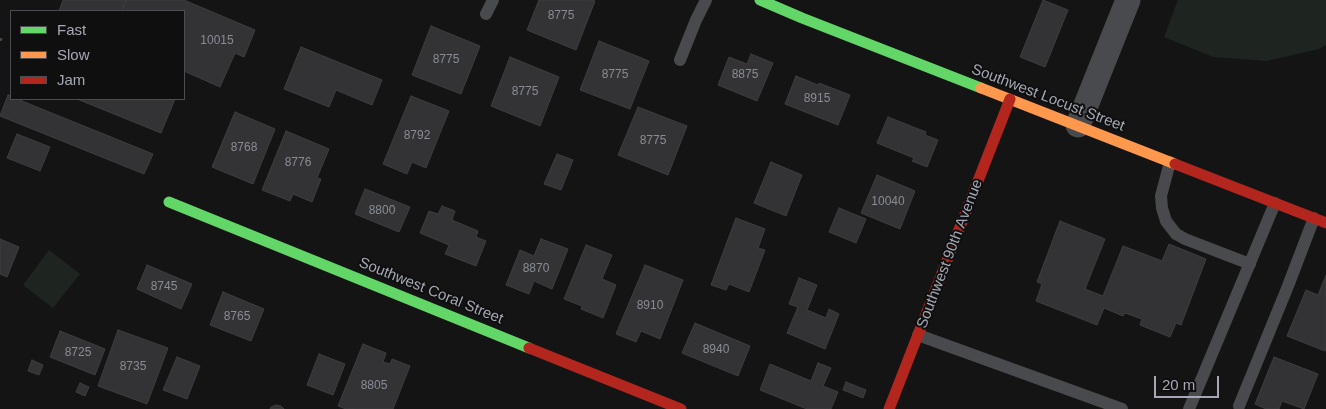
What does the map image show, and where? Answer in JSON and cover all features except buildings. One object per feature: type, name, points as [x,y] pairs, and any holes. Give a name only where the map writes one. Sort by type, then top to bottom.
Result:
[{"type":"street","name":"Southwest Locust Street","points":[[760,0],[1320,220]]},
{"type":"street","points":[[1078,126],[1128,0]]},
{"type":"street","name":"Southwest 90th Avenue","points":[[889,409],[1010,99]]},
{"type":"street","name":"Southwest Coral Street","points":[[169,202],[681,409]]},
{"type":"lane","points":[[486,14],[493,0]]},
{"type":"lane","points":[[680,60],[706,0]]},
{"type":"lane","points":[[1170,162],[1161,196],[1166,221],[1176,234],[1250,264]]},
{"type":"lane","points":[[1189,409],[1275,203]]},
{"type":"lane","points":[[1239,406],[1320,220]]},
{"type":"lane","points":[[918,335],[1122,409]]},
{"type":"shaded area","points":[[1178,0],[1326,0],[1326,45],[1319,49],[1267,61],[1213,57],[1164,37]]},
{"type":"shaded area","points":[[49,250],[80,274],[53,308],[23,285]]},
{"type":"traffic: fast","points":[[760,0],[981,88]]},
{"type":"traffic: fast","points":[[169,202],[529,348]]},
{"type":"traffic: slow","points":[[981,88],[1175,164]]},
{"type":"traffic: jam","points":[[889,409],[1010,99]]},
{"type":"traffic: jam","points":[[1175,164],[1326,223]]},
{"type":"traffic: jam","points":[[529,348],[681,409]]}]
